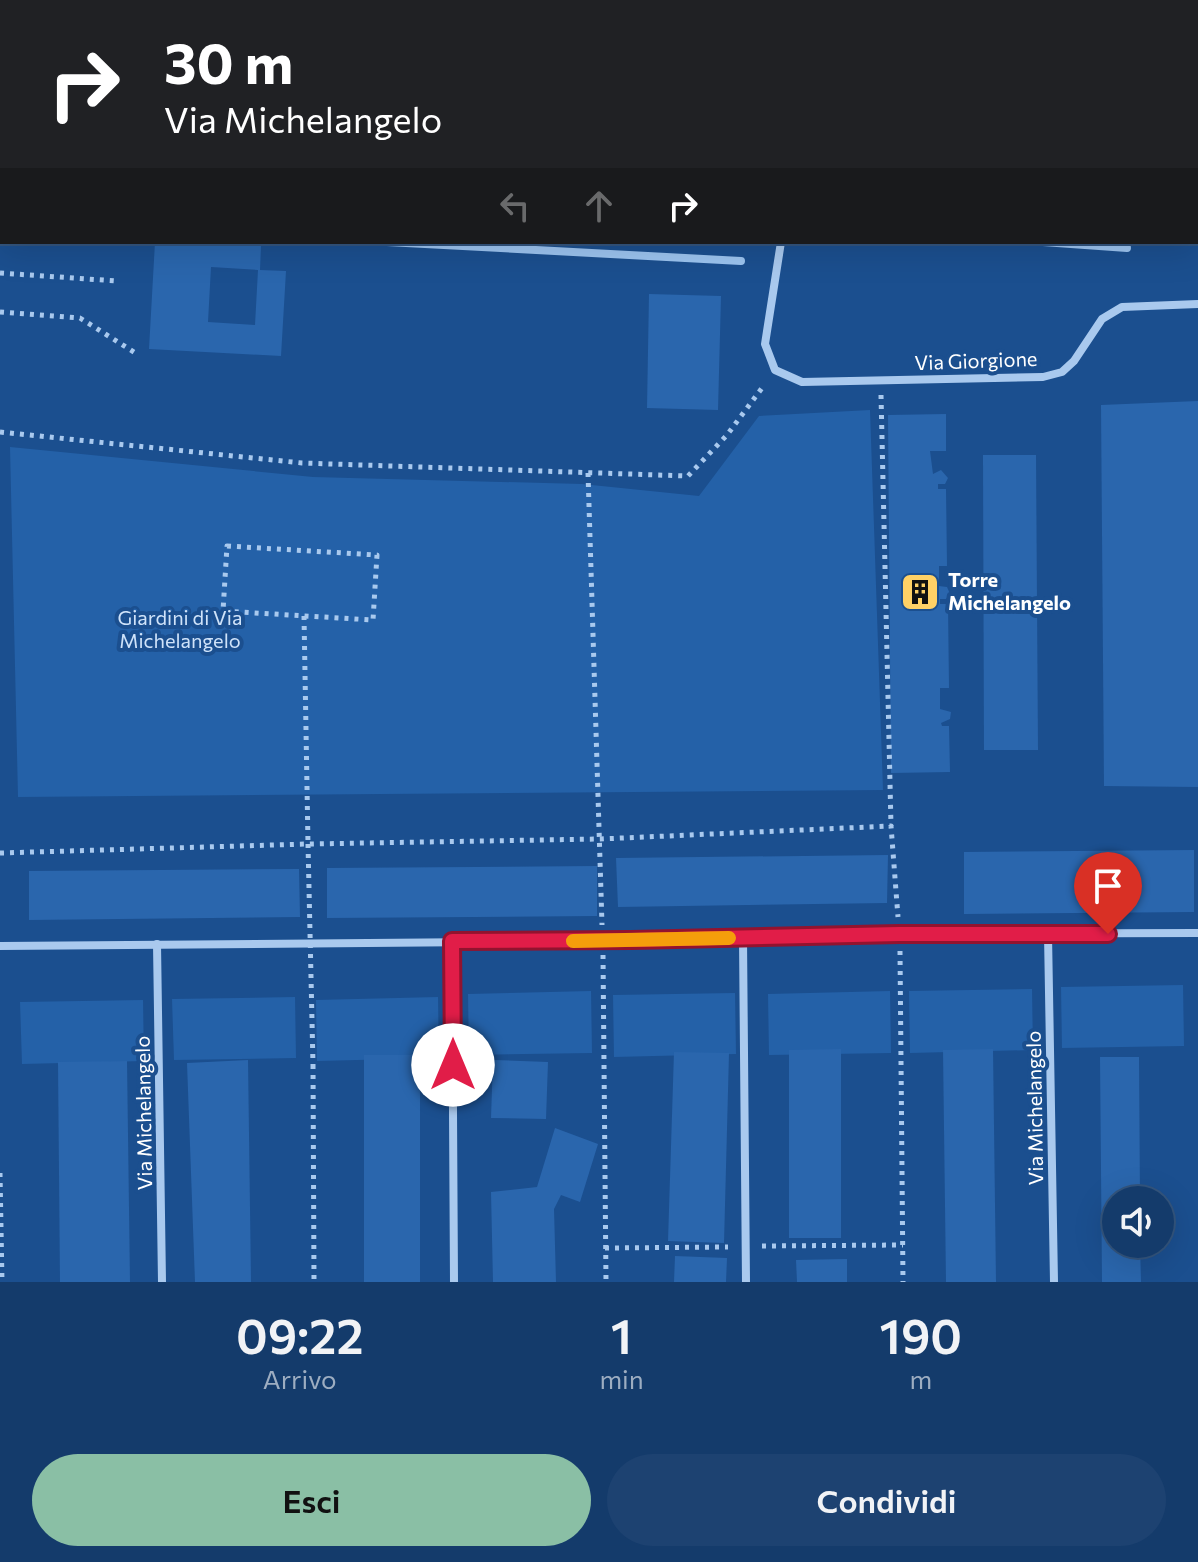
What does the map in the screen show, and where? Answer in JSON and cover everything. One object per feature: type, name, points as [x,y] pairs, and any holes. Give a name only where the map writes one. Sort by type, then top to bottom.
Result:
[{"type":"street","points":[[775,370],[765,344],[781,244]]},
{"type":"street","name":"Via Giorgione","points":[[775,370],[802,382],[1043,377],[1062,372],[1074,361],[1102,319],[1122,307],[1198,304]]},
{"type":"street","points":[[0,946],[1198,933]]},
{"type":"street","name":"Via Michelangelo","points":[[1048,934],[1054,1282]]},
{"type":"street","points":[[743,938],[746,1282]]},
{"type":"street","points":[[452,941],[454,1282]]},
{"type":"street","name":"Via Michelangelo","points":[[157,944],[162,1282]]},
{"type":"path","points":[[0,273],[117,281]]},
{"type":"path","points":[[0,312],[80,318],[137,354]]},
{"type":"path","points":[[0,432],[302,463],[688,476],[727,435],[775,370]]},
{"type":"path","points":[[881,380],[891,826],[899,934],[903,1282]]},
{"type":"path","points":[[588,473],[603,941],[606,1282]]},
{"type":"path","points":[[227,546],[377,555],[373,620],[304,616],[223,611],[227,546]]},
{"type":"path","points":[[304,616],[314,1282]]},
{"type":"path","points":[[0,853],[600,839],[891,826]]},
{"type":"path","points":[[0,1173],[2,1282]]},
{"type":"green space","name":"Giardini di Via Michelangelo","points":[[870,410],[883,790],[18,797],[10,447],[313,477],[582,484],[699,496],[759,416]]},
{"type":"green space","points":[[1183,985],[1184,1046],[1062,1048],[1061,987]]},
{"type":"green space","points":[[1032,989],[1033,1050],[910,1053],[909,991]]},
{"type":"green space","points":[[591,991],[592,1053],[469,1055],[468,994]]},
{"type":"green space","points":[[890,991],[891,1053],[769,1055],[768,994]]},
{"type":"green space","points":[[735,993],[736,1054],[614,1057],[613,995]]},
{"type":"green space","points":[[295,997],[296,1058],[174,1060],[172,999]]},
{"type":"green space","points":[[438,997],[439,1058],[317,1061],[316,1000]]},
{"type":"green space","points":[[143,1000],[144,1061],[22,1064],[20,1002]]},
{"type":"building","points":[[155,244],[261,246],[260,270],[286,271],[281,356],[149,349]],"holes":[[[211,267],[258,270],[255,325],[208,322]]]},
{"type":"building","points":[[649,294],[721,296],[718,410],[647,408]]},
{"type":"building","points":[[1198,401],[1198,787],[1104,786],[1101,405]]},
{"type":"building","name":"Torre Michelangelo","points":[[946,414],[946,451],[930,451],[933,474],[941,470],[948,478],[945,484],[938,484],[938,489],[946,489],[947,566],[939,566],[939,586],[947,587],[950,594],[946,599],[940,599],[940,604],[948,604],[949,688],[940,688],[940,709],[951,712],[950,719],[941,723],[942,726],[949,726],[950,772],[891,773],[888,415]]},
{"type":"building","points":[[983,455],[1036,455],[1038,750],[984,750]]},
{"type":"building","points":[[1194,850],[1194,912],[964,914],[964,852]]},
{"type":"building","points":[[888,855],[887,903],[618,907],[616,858]]},
{"type":"building","points":[[597,866],[597,916],[327,918],[327,868]]},
{"type":"building","points":[[299,869],[300,917],[29,920],[29,871]]},
{"type":"building","points":[[841,1049],[841,1238],[789,1238],[789,1050]]},
{"type":"building","points":[[993,1049],[996,1282],[946,1282],[943,1050]]},
{"type":"building","points":[[674,1052],[729,1053],[724,1243],[668,1241]]},
{"type":"building","points":[[364,1055],[420,1055],[420,1282],[364,1282]]},
{"type":"building","points":[[1100,1057],[1139,1057],[1140,1186],[1102,1186],[1102,1258],[1140,1258],[1141,1282],[1102,1282]]},
{"type":"building","points":[[248,1060],[251,1282],[195,1282],[187,1063]]},
{"type":"building","points":[[493,1060],[548,1062],[546,1119],[491,1118]]},
{"type":"building","points":[[127,1061],[130,1282],[60,1282],[58,1062]]},
{"type":"building","points":[[555,1128],[598,1144],[580,1202],[561,1195],[554,1209],[556,1282],[493,1282],[491,1192],[537,1187]]},
{"type":"building","points":[[675,1256],[727,1258],[726,1282],[674,1282]]},
{"type":"building","points":[[847,1259],[847,1282],[797,1282],[796,1260]]},
{"type":"waterway","points":[[424,244],[741,261]]},
{"type":"waterway","points":[[1071,244],[1127,248]]},
{"type":"slow traffic","points":[[573,941],[729,938]]},
{"type":"place","name":"Torre Michelangelo","points":[[920,592]]},
{"type":"route","points":[[453,1065],[452,941],[1108,934]]}]
